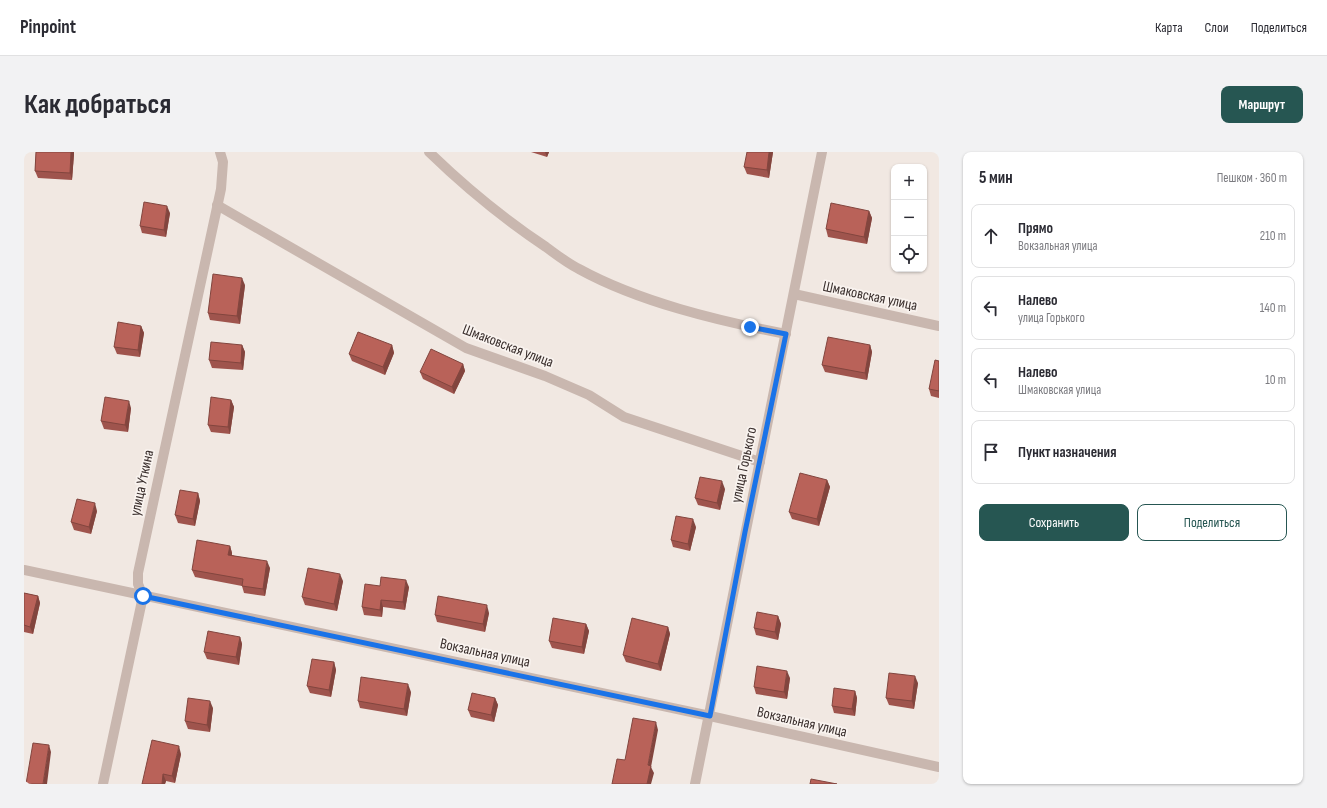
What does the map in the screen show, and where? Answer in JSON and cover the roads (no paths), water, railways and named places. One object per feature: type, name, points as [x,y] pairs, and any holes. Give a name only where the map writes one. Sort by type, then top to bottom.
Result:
[{"type":"street","name":"улица Уткина","points":[[103,784],[143,596],[138,584],[138,573],[221,189],[222,162],[220,152]]},
{"type":"street","points":[[429,152],[461,184],[532,238],[578,269],[623,289],[686,311],[750,327],[786,334]]},
{"type":"street","name":"улица Горького","points":[[696,784],[822,152]]},
{"type":"street","name":"Шмаковская улица","points":[[217,205],[466,348],[545,376],[582,392],[624,417],[760,462]]},
{"type":"street","name":"Шмаковская улица","points":[[794,294],[939,326]]},
{"type":"street","name":"Вокзальная улица","points":[[24,570],[710,716],[939,768]]}]
